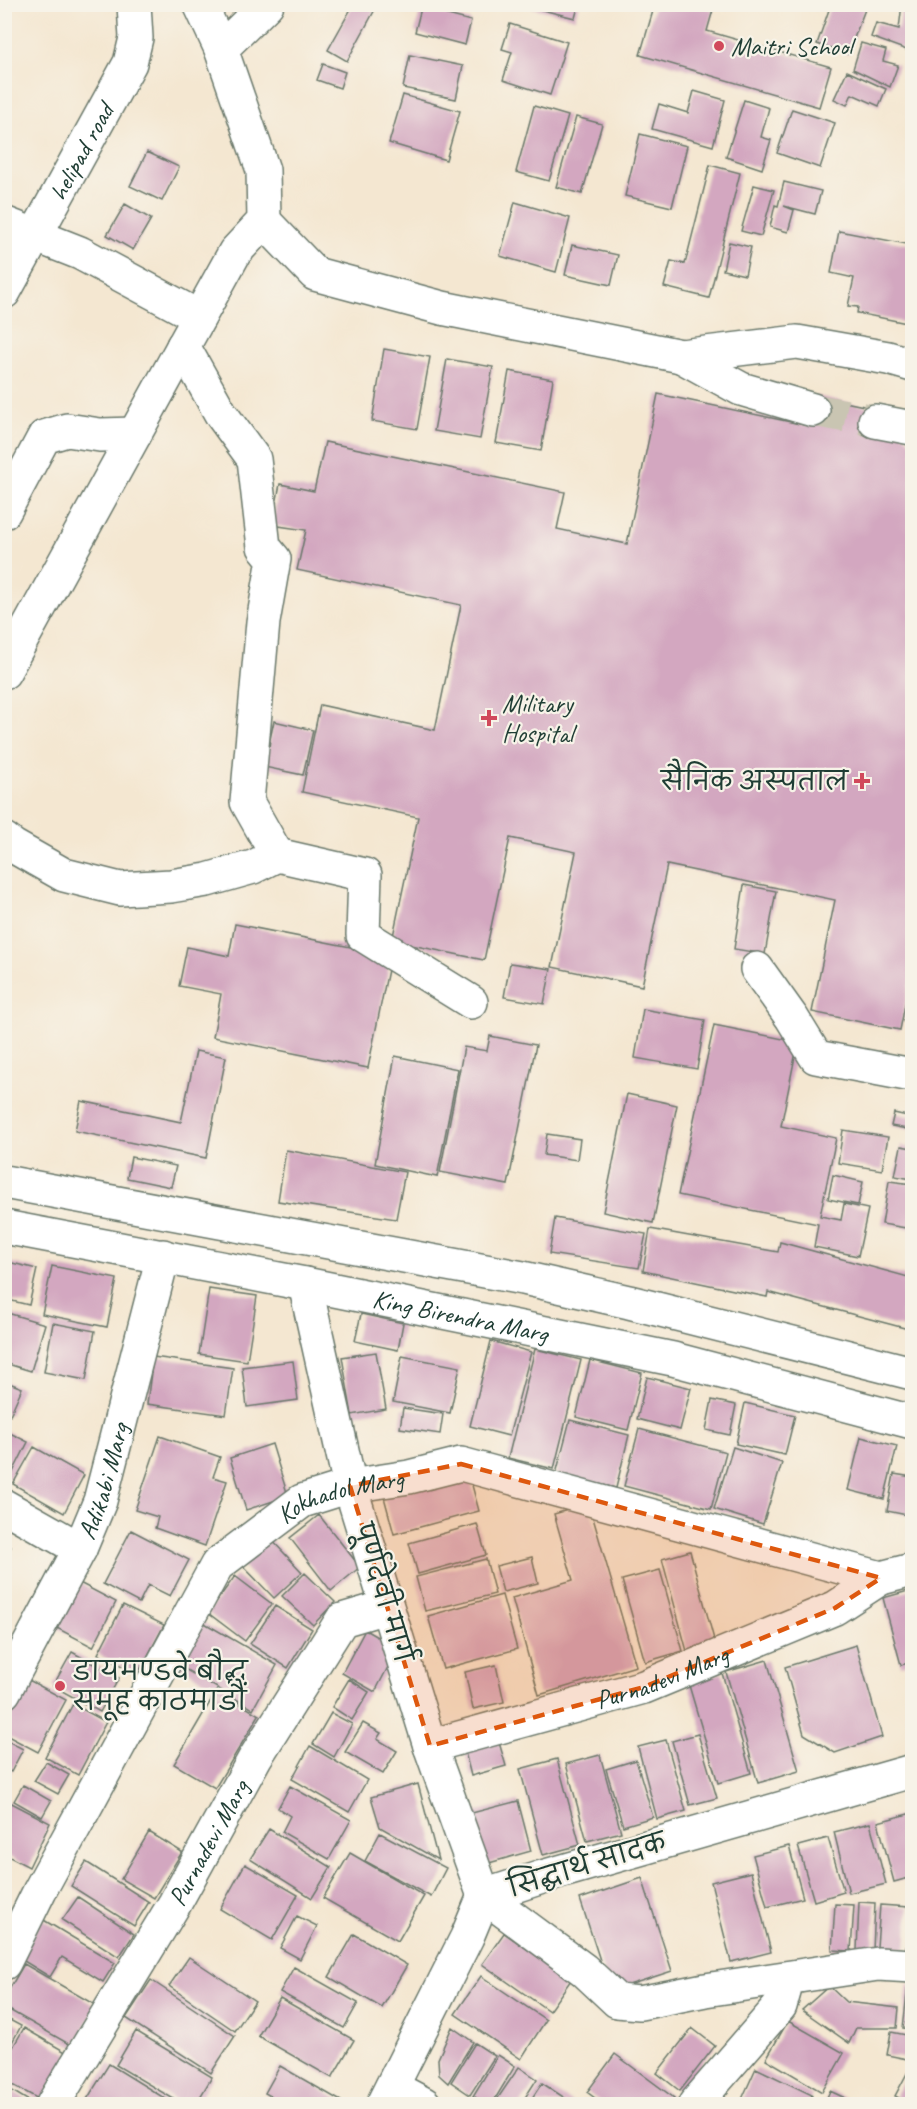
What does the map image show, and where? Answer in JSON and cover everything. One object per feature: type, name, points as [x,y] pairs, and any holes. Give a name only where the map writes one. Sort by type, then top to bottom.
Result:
[{"type":"street","name":"helipad road","points":[[4,292],[130,63],[136,38],[134,4]]},
{"type":"street","points":[[200,4],[221,49],[263,170],[264,221],[315,274],[442,308],[681,356],[741,390],[813,410]]},
{"type":"street","points":[[221,49],[267,4]]},
{"type":"street","points":[[4,672],[235,252],[264,221]]},
{"type":"street","points":[[4,222],[80,253],[199,317]]},
{"type":"street","points":[[681,356],[797,342],[888,358],[912,365]]},
{"type":"street","points":[[183,346],[221,414],[254,459],[264,547],[274,559],[263,622],[247,802],[277,855]]},
{"type":"street","points":[[875,421],[912,428]]},
{"type":"street","points":[[4,512],[44,437],[67,430],[100,435],[135,434]]},
{"type":"street","points":[[4,838],[13,846],[64,875],[120,890],[171,886],[207,880],[253,867],[277,855],[365,875],[363,935],[471,1002]]},
{"type":"street","points":[[757,969],[816,1057],[912,1074]]},
{"type":"street","points":[[4,1182],[523,1278],[629,1302],[912,1373]]},
{"type":"street","name":"King Birendra Marg","points":[[4,1227],[305,1284],[673,1359],[912,1422]]},
{"type":"street","name":"Adikabi Marg","points":[[4,1692],[80,1549],[100,1501],[163,1256]]},
{"type":"street","name":"पूर्णदेवी मार्ग","points":[[305,1284],[350,1486],[430,1746],[484,1896]]},
{"type":"street","name":"Kokhadol Marg","points":[[4,1963],[40,1890],[217,1565],[302,1501],[350,1486],[409,1477],[461,1464],[881,1578],[912,1570]]},
{"type":"street","points":[[4,1506],[80,1549]]},
{"type":"street","name":"Purnadevi Marg","points":[[430,1746],[644,1687],[835,1608],[881,1578]]},
{"type":"street","name":"Purnadevi Marg","points":[[53,2104],[175,1903],[255,1758],[342,1620],[386,1606]]},
{"type":"street","name":"सिद्धार्थ सादक","points":[[388,2096],[467,1937],[484,1896],[912,1771]]},
{"type":"street","points":[[484,1896],[584,1970],[617,2001],[640,2003],[705,1990],[878,1964],[912,1966]]},
{"type":"street","points":[[695,2104],[780,2006],[788,1978]]},
{"type":"street","points":[[388,2096],[424,2104]]},
{"type":"highlighted area","points":[[461,1464],[881,1578],[835,1608],[644,1687],[430,1746],[350,1486]]},
{"type":"building","points":[[348,4],[378,4],[347,61],[328,50],[352,7]]},
{"type":"building","points":[[531,4],[579,4],[575,18],[530,7]]},
{"type":"building","points":[[655,4],[693,4],[713,10],[707,31],[831,67],[819,107],[640,55]]},
{"type":"building","points":[[831,4],[867,4],[848,54],[817,44]]},
{"type":"building","points":[[902,4],[912,4],[912,52],[871,37],[876,23],[899,29]]},
{"type":"building","points":[[421,8],[471,21],[465,45],[415,32]]},
{"type":"building","points":[[510,24],[567,42],[550,95],[503,80],[512,52],[502,49]]},
{"type":"building","points":[[861,43],[886,50],[883,61],[898,65],[890,87],[853,69]]},
{"type":"building","points":[[410,55],[463,66],[456,99],[403,88]]},
{"type":"building","points":[[323,64],[345,72],[340,88],[317,80]]},
{"type":"building","points":[[847,71],[886,89],[879,106],[852,94],[847,105],[834,99]]},
{"type":"building","points":[[694,91],[725,100],[713,146],[652,129],[659,104],[688,113]]},
{"type":"building","points":[[403,95],[460,111],[446,160],[389,143]]},
{"type":"building","points":[[744,100],[769,108],[761,137],[771,140],[762,169],[726,157]]},
{"type":"building","points":[[534,106],[568,116],[549,181],[516,172]]},
{"type":"building","points":[[792,109],[835,123],[820,168],[777,153]]},
{"type":"building","points":[[576,117],[602,124],[582,194],[556,187]]},
{"type":"building","points":[[640,134],[687,146],[672,207],[625,196]]},
{"type":"building","points":[[147,152],[179,167],[162,201],[130,186]]},
{"type":"building","points":[[710,165],[740,173],[709,298],[664,287],[671,261],[685,264]]},
{"type":"building","points":[[784,182],[821,191],[815,214],[784,206],[794,210],[788,232],[770,227]]},
{"type":"building","points":[[754,185],[774,190],[761,236],[741,231]]},
{"type":"building","points":[[515,202],[570,218],[556,272],[500,256]]},
{"type":"building","points":[[125,204],[151,219],[133,250],[107,235]]},
{"type":"building","points":[[839,231],[912,245],[912,324],[857,313],[858,307],[848,306],[854,278],[831,273]]},
{"type":"building","points":[[729,242],[751,247],[745,275],[723,270]]},
{"type":"building","points":[[572,245],[618,255],[611,285],[565,275]]},
{"type":"building","points":[[384,349],[430,357],[417,429],[372,421]]},
{"type":"building","points":[[447,359],[493,367],[480,439],[434,431]]},
{"type":"building","points":[[509,371],[553,379],[541,451],[496,443]]},
{"type":"building","name":"Military Hospital","points":[[658,394],[810,426],[816,396],[878,409],[912,443],[912,970],[900,1030],[812,1012],[835,900],[667,865],[642,986],[552,967],[576,852],[510,838],[484,960],[392,941],[418,817],[302,792],[320,705],[435,730],[461,605],[297,570],[306,530],[272,525],[280,484],[314,491],[325,442],[565,492],[557,529],[627,544]]},
{"type":"building","points":[[274,721],[313,730],[303,775],[264,767]]},
{"type":"building","points":[[744,885],[776,891],[765,954],[734,949]]},
{"type":"building","points":[[235,924],[391,955],[368,1068],[213,1037],[221,994],[179,986],[187,947],[229,956]]},
{"type":"building","points":[[510,963],[551,969],[544,1004],[504,997]]},
{"type":"building","points":[[643,1009],[705,1020],[697,1069],[635,1058]]},
{"type":"building","points":[[714,1025],[798,1042],[781,1126],[836,1138],[820,1216],[841,1220],[844,1204],[868,1209],[858,1256],[814,1247],[818,1224],[678,1195]]},
{"type":"building","points":[[490,1036],[536,1045],[508,1185],[440,1172],[464,1047],[487,1051]]},
{"type":"building","points":[[196,1051],[226,1057],[206,1158],[75,1131],[81,1101],[181,1122]]},
{"type":"building","points":[[395,1056],[458,1069],[437,1177],[375,1164]]},
{"type":"building","points":[[627,1094],[677,1105],[653,1223],[603,1212]]},
{"type":"building","points":[[894,1113],[912,1117],[912,1130],[891,1126]]},
{"type":"building","points":[[843,1130],[888,1137],[882,1170],[838,1163]]},
{"type":"building","points":[[547,1134],[580,1139],[577,1160],[544,1155]]},
{"type":"building","points":[[901,1146],[912,1148],[912,1179],[895,1176]]},
{"type":"building","points":[[286,1150],[405,1172],[396,1219],[278,1201]]},
{"type":"building","points":[[131,1157],[176,1166],[171,1187],[127,1178]]},
{"type":"building","points":[[833,1175],[863,1182],[858,1205],[828,1199]]},
{"type":"building","points":[[889,1181],[912,1184],[912,1229],[882,1224]]},
{"type":"building","points":[[555,1218],[646,1234],[639,1268],[549,1254]]},
{"type":"building","points":[[650,1229],[778,1252],[780,1242],[912,1278],[912,1330],[768,1292],[767,1297],[643,1271]]},
{"type":"building","points":[[4,1261],[37,1269],[29,1305],[4,1299]]},
{"type":"building","points":[[52,1266],[117,1279],[107,1327],[42,1314]]},
{"type":"building","points":[[209,1289],[257,1296],[247,1361],[199,1354]]},
{"type":"building","points":[[4,1312],[45,1324],[31,1371],[4,1363]]},
{"type":"building","points":[[361,1314],[403,1323],[398,1350],[355,1341]]},
{"type":"building","points":[[53,1323],[95,1331],[86,1380],[44,1372]]},
{"type":"building","points":[[491,1341],[531,1352],[509,1436],[470,1426]]},
{"type":"building","points":[[535,1349],[581,1360],[554,1469],[508,1458]]},
{"type":"building","points":[[376,1352],[386,1409],[352,1415],[342,1357]]},
{"type":"building","points":[[402,1356],[460,1367],[450,1413],[393,1402]]},
{"type":"building","points":[[153,1357],[233,1368],[226,1415],[147,1404]]},
{"type":"building","points":[[590,1360],[642,1373],[628,1430],[576,1417]]},
{"type":"building","points":[[293,1361],[298,1400],[247,1407],[242,1367]]},
{"type":"building","points":[[647,1377],[691,1388],[680,1430],[637,1419]]},
{"type":"building","points":[[4,1381],[22,1388],[10,1415],[4,1412]]},
{"type":"building","points":[[712,1400],[736,1405],[730,1435],[706,1430]]},
{"type":"building","points":[[745,1403],[795,1415],[785,1455],[736,1444]]},
{"type":"building","points":[[403,1408],[443,1414],[440,1434],[400,1428]]},
{"type":"building","points":[[570,1420],[629,1435],[616,1488],[556,1474]]},
{"type":"building","points":[[639,1429],[726,1452],[711,1509],[624,1486]]},
{"type":"building","points":[[4,1430],[28,1442],[10,1478],[4,1475]]},
{"type":"building","points":[[160,1436],[220,1457],[213,1477],[227,1481],[205,1546],[155,1528],[158,1517],[135,1510]]},
{"type":"building","points":[[861,1437],[897,1446],[884,1499],[848,1490]]},
{"type":"building","points":[[272,1444],[288,1496],[246,1510],[230,1458]]},
{"type":"building","points":[[34,1447],[84,1475],[64,1513],[13,1484]]},
{"type":"building","points":[[733,1447],[782,1463],[763,1524],[714,1509]]},
{"type":"building","points":[[469,1474],[479,1511],[394,1534],[384,1497]]},
{"type":"building","points":[[894,1474],[912,1477],[912,1516],[887,1511]]},
{"type":"building","points":[[589,1504],[636,1666],[539,1695],[512,1598],[573,1580],[554,1514]]},
{"type":"building","points":[[319,1515],[360,1567],[331,1591],[290,1538]]},
{"type":"building","points":[[477,1524],[486,1555],[418,1574],[409,1543]]},
{"type":"building","points":[[911,1524],[912,1552],[909,1552]]},
{"type":"building","points":[[131,1530],[189,1560],[170,1596],[148,1585],[139,1603],[103,1584]]},
{"type":"building","points":[[267,1535],[302,1572],[274,1598],[239,1562]]},
{"type":"building","points":[[4,1543],[11,1547],[4,1559]]},
{"type":"building","points":[[690,1551],[716,1647],[688,1655],[662,1559]]},
{"type":"building","points":[[532,1557],[538,1583],[503,1592],[496,1566]]},
{"type":"building","points":[[486,1559],[495,1594],[425,1611],[416,1577]]},
{"type":"building","points":[[660,1570],[683,1651],[645,1662],[622,1580]]},
{"type":"building","points":[[305,1573],[335,1602],[313,1625],[282,1596]]},
{"type":"building","points":[[235,1576],[272,1604],[245,1641],[208,1613]]},
{"type":"building","points":[[74,1580],[116,1602],[93,1647],[51,1625]]},
{"type":"building","points":[[912,1590],[912,1662],[901,1665],[883,1598]]},
{"type":"building","points":[[502,1595],[517,1649],[443,1669],[428,1616]]},
{"type":"building","points":[[123,1605],[164,1625],[138,1674],[98,1654]]},
{"type":"building","points":[[275,1606],[312,1629],[288,1668],[250,1644]]},
{"type":"building","points":[[201,1621],[277,1665],[253,1709],[176,1664]]},
{"type":"building","points":[[365,1630],[386,1642],[391,1661],[375,1692],[342,1673]]},
{"type":"building","points":[[856,1645],[882,1737],[835,1753],[804,1734],[785,1667]]},
{"type":"building","points":[[72,1652],[119,1678],[100,1712],[53,1686]]},
{"type":"building","points":[[767,1660],[799,1771],[758,1783],[726,1672]]},
{"type":"building","points":[[496,1665],[504,1702],[473,1709],[465,1672]]},
{"type":"building","points":[[722,1673],[751,1773],[718,1783],[688,1682]]},
{"type":"building","points":[[25,1678],[66,1700],[38,1752],[4,1734],[4,1716]]},
{"type":"building","points":[[349,1679],[369,1692],[352,1720],[332,1707]]},
{"type":"building","points":[[217,1690],[259,1715],[215,1788],[174,1764]]},
{"type":"building","points":[[73,1704],[106,1722],[78,1775],[45,1757]]},
{"type":"building","points":[[331,1713],[352,1724],[334,1757],[313,1744]]},
{"type":"building","points":[[363,1723],[381,1733],[377,1739],[397,1751],[383,1774],[345,1752]]},
{"type":"building","points":[[698,1734],[717,1798],[690,1805],[672,1741]]},
{"type":"building","points":[[4,1739],[23,1749],[11,1772],[4,1768]]},
{"type":"building","points":[[498,1739],[506,1766],[471,1776],[464,1748]]},
{"type":"building","points":[[666,1740],[686,1811],[657,1819],[638,1747]]},
{"type":"building","points":[[310,1746],[367,1780],[349,1812],[292,1779]]},
{"type":"building","points":[[600,1755],[621,1832],[587,1841],[566,1764]]},
{"type":"building","points":[[557,1759],[580,1845],[543,1855],[520,1769]]},
{"type":"building","points":[[636,1760],[653,1817],[623,1826],[606,1769]]},
{"type":"building","points":[[46,1762],[69,1775],[58,1794],[34,1781]]},
{"type":"building","points":[[418,1784],[438,1860],[380,1827],[371,1797]]},
{"type":"building","points":[[23,1785],[51,1801],[42,1817],[14,1801]]},
{"type":"building","points":[[290,1786],[351,1820],[329,1859],[282,1832],[290,1816],[278,1808]]},
{"type":"building","points":[[4,1799],[50,1823],[29,1867],[4,1854]]},
{"type":"building","points":[[518,1801],[531,1851],[482,1865],[468,1814]]},
{"type":"building","points":[[912,1813],[912,1877],[894,1882],[878,1822]]},
{"type":"building","points":[[870,1823],[886,1884],[849,1893],[834,1832]]},
{"type":"building","points":[[269,1829],[331,1867],[312,1898],[250,1859]]},
{"type":"building","points":[[149,1832],[182,1852],[154,1898],[121,1879]]},
{"type":"building","points":[[380,1833],[446,1868],[431,1897],[365,1861]]},
{"type":"building","points":[[828,1838],[844,1892],[814,1901],[798,1846]]},
{"type":"building","points":[[789,1846],[803,1898],[767,1907],[753,1855]]},
{"type":"building","points":[[350,1853],[424,1896],[398,1941],[323,1898]]},
{"type":"building","points":[[86,1862],[149,1902],[134,1926],[71,1886]]},
{"type":"building","points":[[245,1864],[298,1895],[272,1940],[220,1909]]},
{"type":"building","points":[[751,1872],[771,1952],[731,1962],[711,1882]]},
{"type":"building","points":[[642,1878],[672,1971],[610,1991],[580,1899]]},
{"type":"building","points":[[78,1897],[134,1934],[119,1957],[62,1920]]},
{"type":"building","points":[[859,1902],[875,1903],[873,1951],[857,1950]]},
{"type":"building","points":[[835,1904],[854,1905],[851,1951],[832,1950]]},
{"type":"building","points":[[880,1905],[909,1907],[906,1949],[877,1947]]},
{"type":"building","points":[[5,1908],[14,1913],[5,1932]]},
{"type":"building","points":[[297,1916],[317,1926],[300,1959],[280,1948]]},
{"type":"building","points":[[42,1919],[115,1963],[103,1982],[62,1957],[50,1977],[19,1958]]},
{"type":"building","points":[[504,1933],[571,1980],[549,2011],[482,1964]]},
{"type":"building","points":[[354,1934],[407,1965],[382,2008],[329,1977]]},
{"type":"building","points":[[189,1957],[255,2001],[235,2031],[169,1986]]},
{"type":"building","points":[[24,1964],[97,2006],[74,2047],[4,2007],[4,1998]]},
{"type":"building","points":[[294,1967],[358,2003],[344,2028],[280,1992]]},
{"type":"building","points":[[481,1976],[546,2020],[521,2059],[455,2014]]},
{"type":"building","points":[[151,1980],[235,2036],[211,2073],[126,2018]]},
{"type":"building","points":[[908,1985],[912,1985],[912,2029],[903,2028]]},
{"type":"building","points":[[829,1986],[846,2002],[899,2008],[897,2028],[856,2028],[849,2043],[802,2010]]},
{"type":"building","points":[[280,1998],[354,2040],[332,2078],[258,2036]]},
{"type":"building","points":[[4,2017],[21,2026],[4,2057]]},
{"type":"building","points":[[788,2021],[844,2053],[822,2092],[766,2059]]},
{"type":"building","points":[[452,2027],[473,2042],[448,2083],[439,2075],[438,2059]]},
{"type":"building","points":[[24,2028],[69,2054],[42,2101],[4,2080],[4,2063]]},
{"type":"building","points":[[692,2028],[715,2046],[680,2091],[657,2073]]},
{"type":"building","points":[[136,2031],[212,2077],[196,2104],[182,2104],[116,2065]]},
{"type":"building","points":[[891,2032],[912,2036],[912,2060],[887,2055]]},
{"type":"building","points":[[475,2043],[495,2056],[470,2095],[451,2082]]},
{"type":"building","points":[[615,2054],[674,2098],[669,2104],[603,2104],[587,2092]]},
{"type":"building","points":[[498,2055],[515,2066],[492,2104],[486,2104],[473,2096]]},
{"type":"building","points":[[109,2064],[174,2104],[84,2104]]},
{"type":"building","points":[[912,2064],[912,2104],[910,2104],[895,2096]]},
{"type":"building","points":[[280,2066],[341,2101],[339,2104],[285,2104],[265,2093]]},
{"type":"building","points":[[519,2067],[537,2079],[521,2104],[494,2104]]},
{"type":"building","points":[[756,2068],[812,2095],[808,2104],[754,2104],[742,2099]]},
{"type":"building","points":[[542,2083],[574,2104],[528,2104]]},
{"type":"building","points":[[4,2086],[34,2104],[4,2104]]},
{"type":"building","points":[[830,2091],[858,2104],[824,2104]]},
{"type":"tunnel","points":[[813,410],[875,421]]},
{"type":"place","name":"Maitri School","points":[[719,46]]},
{"type":"place","name":"Military Hospital","points":[[489,718]]},
{"type":"place","name":"सैनिक अस्पताल","points":[[862,781]]},
{"type":"place","name":"डायमण्डवे बौद्ध समूह काठमाडौं","points":[[60,1686]]}]
